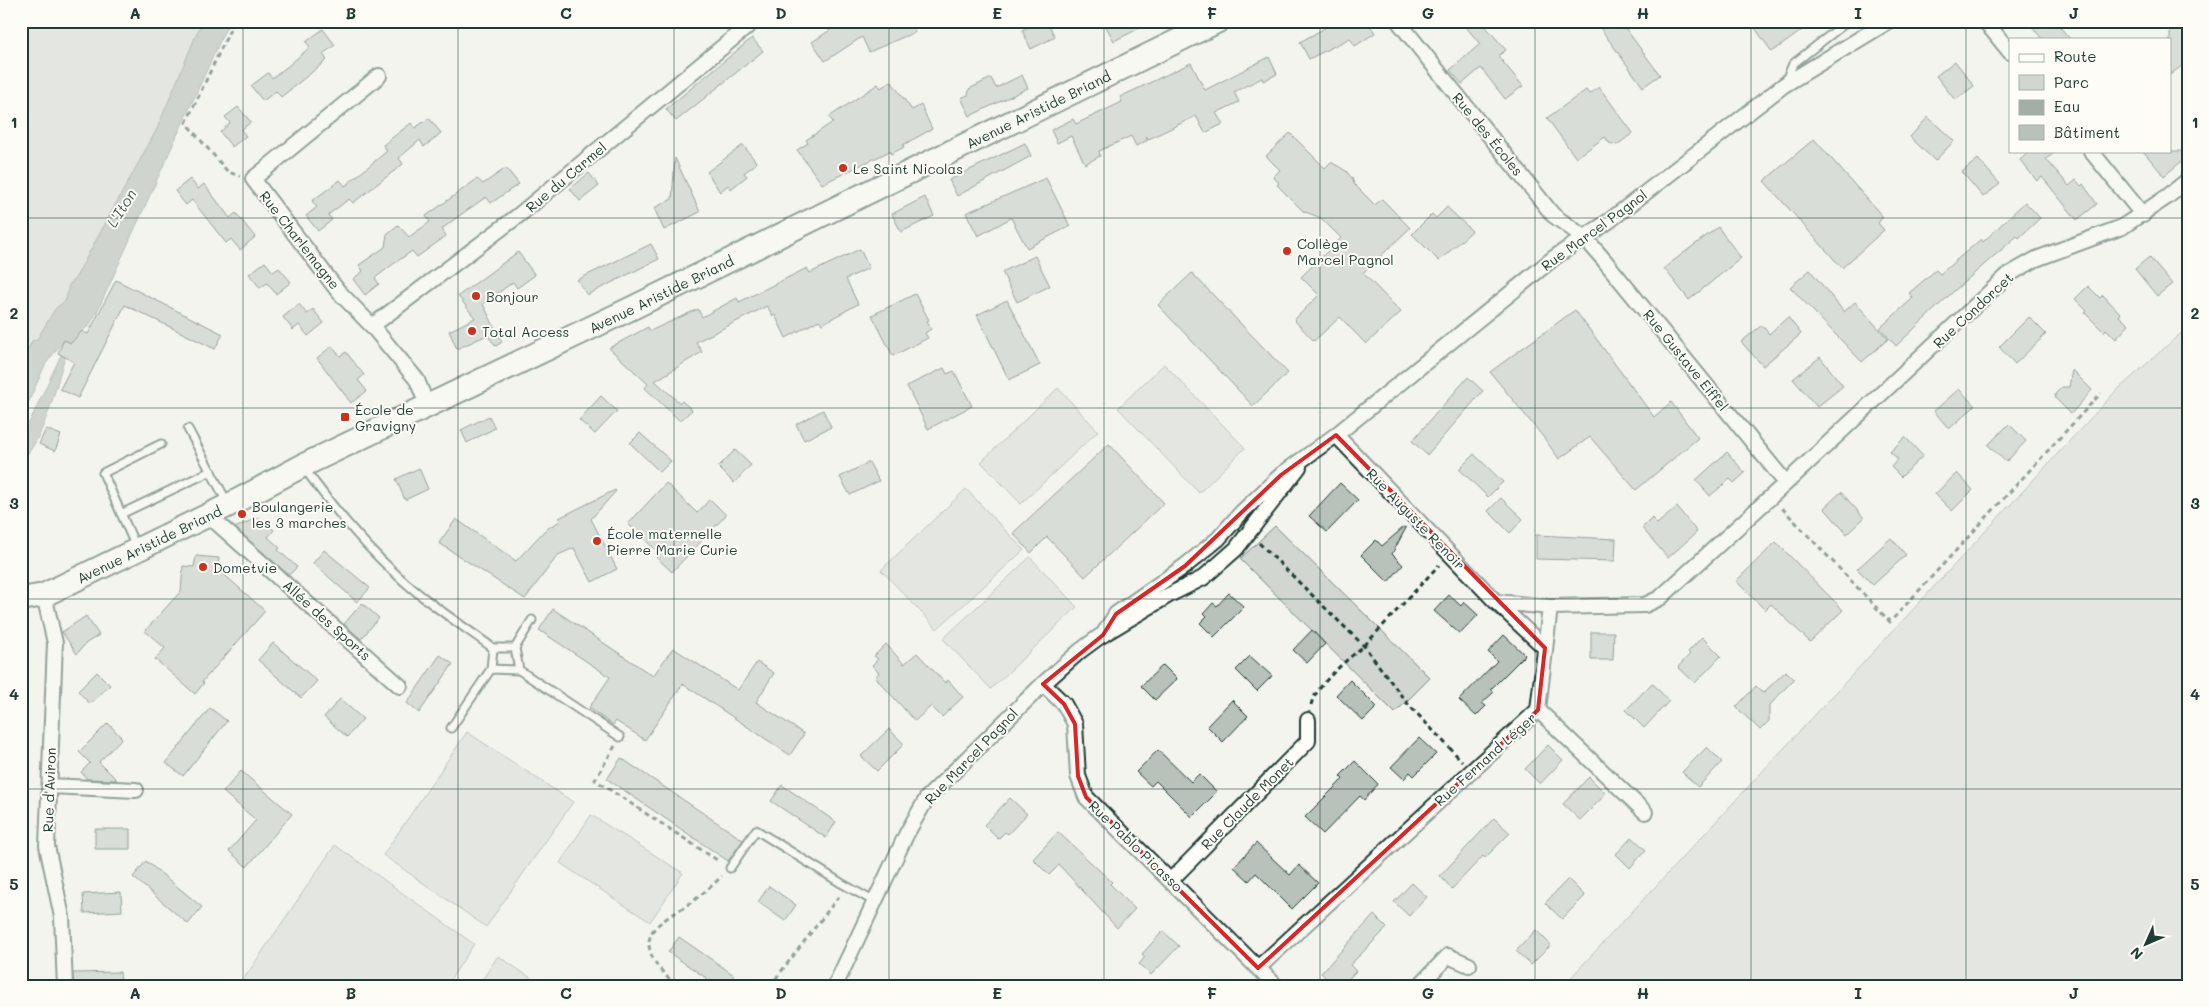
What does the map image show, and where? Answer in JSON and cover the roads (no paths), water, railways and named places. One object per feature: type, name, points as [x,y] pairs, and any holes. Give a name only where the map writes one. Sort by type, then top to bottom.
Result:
[{"type":"main road","name":"Avenue Aristide Briand","points":[[21,599],[44,595],[228,505],[302,466],[628,310],[1218,21]]},
{"type":"street","name":"Rue du Carmel","points":[[372,326],[519,215],[754,21]]},
{"type":"street","name":"Rue des Écoles","points":[[1398,21],[1553,215],[1585,238]]},
{"type":"street","name":"Rue Marcel Pagnol","points":[[1104,635],[1116,614],[1185,566],[1218,539],[1242,512],[1280,475],[1310,456],[1555,258],[1585,238],[1784,86],[1889,21]]},
{"type":"street","points":[[1985,21],[2009,51]]},
{"type":"street","name":"Rue Charlemagne","points":[[379,76],[253,179],[338,291],[372,326],[417,380],[427,405]]},
{"type":"street","points":[[2092,152],[2143,215]]},
{"type":"street","name":"Rue Condorcet","points":[[1786,483],[2008,275],[2036,259],[2122,227],[2143,215],[2188,180]]},
{"type":"street","name":"Rue Gustave Eiffel","points":[[1585,238],[1786,483]]},
{"type":"street","name":"Rue Auguste Renoir","points":[[1336,435],[1496,602],[1545,648]]},
{"type":"street","name":"Rue Marcel Pagnol","points":[[835,986],[907,833],[927,798],[1043,684],[1080,652],[1169,595],[1203,578],[1236,549],[1280,490],[1310,456]]},
{"type":"street","points":[[1496,602],[1550,607],[1645,605],[1660,598],[1786,483]]},
{"type":"street","name":"Allée des Sports","points":[[208,515],[400,686]]},
{"type":"street","name":"Rue d'Aviron","points":[[44,595],[55,643],[47,846],[62,917],[64,986]]},
{"type":"street","name":"Rue Fernand Léger","points":[[1258,968],[1538,710],[1550,607]]},
{"type":"street","name":"Rue Pablo Picasso","points":[[1043,684],[1064,704],[1075,724],[1078,776],[1086,797],[1276,986]]},
{"type":"street","points":[[1538,710],[1645,812]]},
{"type":"street","name":"Rue Claude Monet","points":[[1171,880],[1308,741],[1308,720]]},
{"type":"street","points":[[49,786],[136,790]]},
{"type":"street","points":[[1419,986],[1448,956],[1469,965]]},
{"type":"lane","points":[[1784,86],[1793,64],[1848,21]]},
{"type":"lane","points":[[188,429],[228,505]]},
{"type":"lane","points":[[137,550],[103,473],[161,444]]},
{"type":"lane","points":[[302,466],[330,504],[381,559],[427,600],[493,648],[515,648]]},
{"type":"lane","points":[[121,514],[210,471]]},
{"type":"lane","points":[[519,670],[515,648],[532,620]]},
{"type":"lane","points":[[450,728],[491,669],[493,648]]},
{"type":"lane","points":[[491,669],[519,670],[620,737]]},
{"type":"lane","points":[[730,868],[756,830],[875,902]]},
{"type":"water","name":"L'Iton","points":[[202,21],[229,21],[97,312],[90,324],[71,343],[64,340],[45,365],[21,419],[21,361],[33,340],[36,341],[55,309],[66,300],[69,285],[76,277],[157,129]]},
{"type":"water","points":[[61,355],[65,357],[43,427],[37,440],[21,461],[21,440]]},
{"type":"place","name":"Le Saint Nicolas","points":[[843,168]]},
{"type":"place","name":"Collège Marcel Pagnol","points":[[1287,251]]},
{"type":"place","name":"Bonjour","points":[[476,296]]},
{"type":"place","name":"Total Access","points":[[472,331]]},
{"type":"place","name":"École de Gravigny","points":[[345,417]]},
{"type":"place","name":"Boulangerie les 3 marches","points":[[242,514]]},
{"type":"place","name":"École maternelle Pierre Marie Curie","points":[[597,541]]},
{"type":"place","name":"Dometvie","points":[[203,567]]}]
